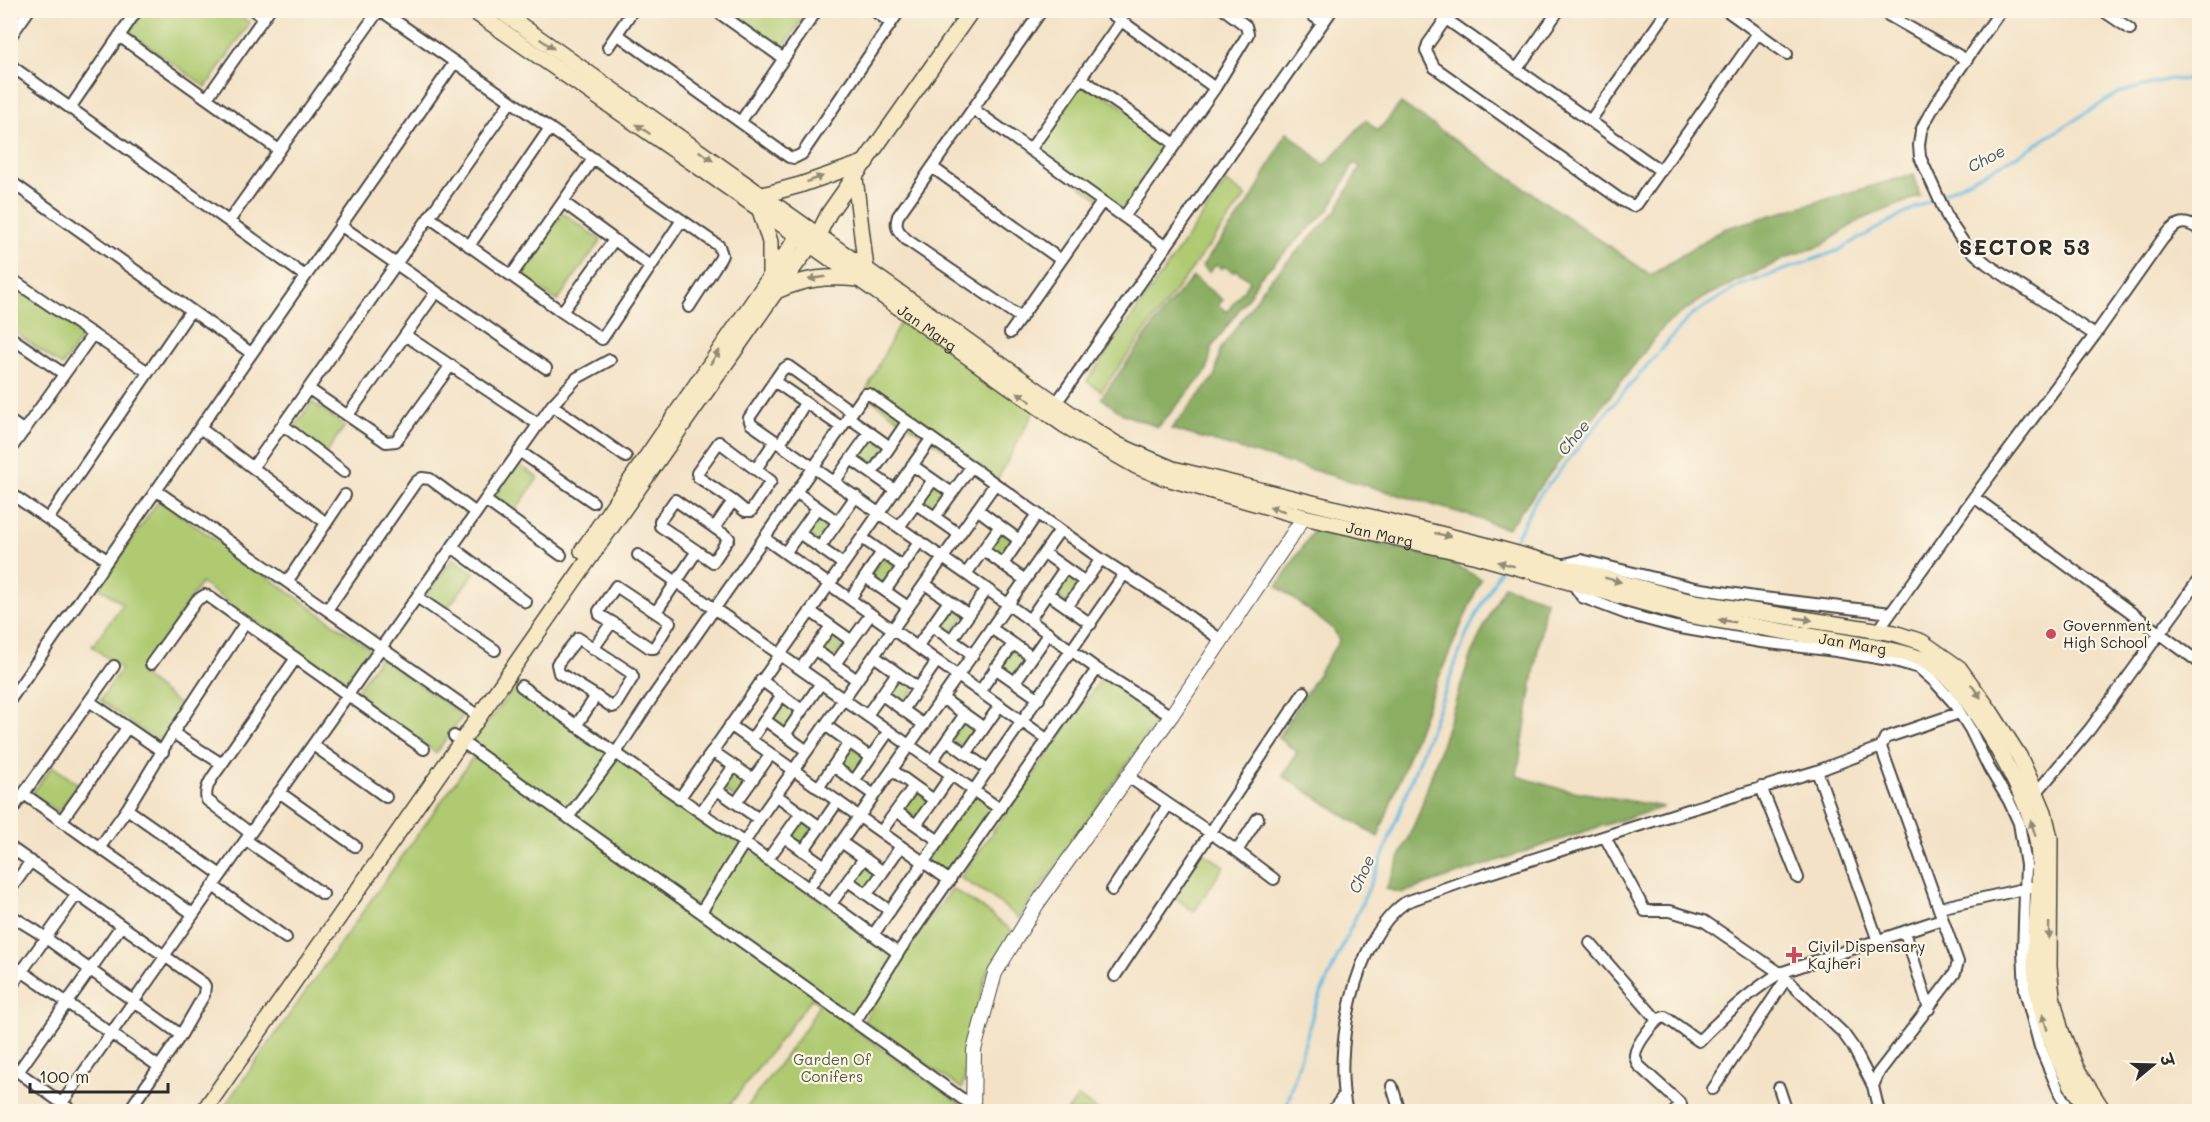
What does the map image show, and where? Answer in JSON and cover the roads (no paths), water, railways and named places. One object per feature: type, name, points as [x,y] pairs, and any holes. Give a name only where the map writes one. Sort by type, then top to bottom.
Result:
[{"type":"main road","points":[[472,10],[761,202]]},
{"type":"main road","points":[[499,10],[761,202],[770,242],[773,284]]},
{"type":"main road","points":[[191,1112],[476,714],[773,284],[808,235],[829,213],[855,178],[972,10]]},
{"type":"main road","points":[[761,202],[800,185],[866,162]]},
{"type":"main road","points":[[773,284],[826,276],[863,274],[855,178]]},
{"type":"main road","name":"Jan Marg","points":[[761,202],[1127,462],[1163,477],[1304,517],[1479,550]]},
{"type":"main road","name":"Jan Marg","points":[[1052,408],[1072,413],[1090,434],[1173,469],[1535,565],[1570,581],[1688,615],[1887,649],[1913,656],[1940,670],[1958,689],[1982,721],[2026,807],[2037,840],[2033,887],[2035,968],[2042,1010],[2052,1046],[2068,1082],[2088,1112]]},
{"type":"main road","name":"Jan Marg","points":[[1535,565],[1559,566],[1688,601],[1894,633],[1922,642],[1959,669],[2019,756],[2044,812],[2050,838],[2049,967],[2052,996],[2061,1032],[2076,1068],[2104,1112]]},
{"type":"main road","points":[[202,1112],[458,739]]},
{"type":"street","points":[[10,37],[29,10]]},
{"type":"street","points":[[70,108],[137,10]]},
{"type":"street","points":[[207,98],[267,14],[253,10]]},
{"type":"street","points":[[229,221],[379,10],[719,246],[722,255],[689,307]]},
{"type":"street","points":[[608,47],[633,10]]},
{"type":"street","points":[[741,121],[818,10]]},
{"type":"street","points":[[873,10],[891,23]]},
{"type":"street","points":[[617,34],[789,157],[799,156],[900,10]]},
{"type":"street","points":[[1021,318],[898,232],[896,224],[898,216],[1042,10]]},
{"type":"street","points":[[1106,10],[1215,88]]},
{"type":"street","points":[[1124,217],[1215,88],[1248,34],[1246,26],[1225,10]]},
{"type":"street","points":[[1305,10],[1323,23]]},
{"type":"street","points":[[1052,408],[1332,10]]},
{"type":"street","points":[[1517,69],[1558,10]]},
{"type":"street","points":[[1590,121],[1668,10]]},
{"type":"street","points":[[1726,10],[1787,54]]},
{"type":"street","points":[[1879,10],[1967,60]]},
{"type":"street","points":[[2001,10],[1936,103],[1921,131],[1920,158],[1949,221],[1966,246],[1987,264],[2095,335]]},
{"type":"street","points":[[2103,10],[2130,29]]},
{"type":"street","points":[[716,11],[784,59]]},
{"type":"street","points":[[1661,171],[1517,69],[1449,15],[1428,44],[1426,51],[1434,67],[1629,204],[1637,204],[1661,171],[1758,33]]},
{"type":"street","points":[[1030,150],[1121,21]]},
{"type":"street","points":[[119,36],[279,150]]},
{"type":"street","points":[[10,700],[454,62]]},
{"type":"street","points":[[10,65],[305,276]]},
{"type":"street","points":[[1081,78],[1175,144]]},
{"type":"street","points":[[253,467],[511,102]]},
{"type":"street","points":[[973,109],[1166,247]]},
{"type":"street","points":[[469,246],[550,128]]},
{"type":"street","points":[[511,276],[593,159]]},
{"type":"street","points":[[932,167],[1061,260]]},
{"type":"street","points":[[10,181],[251,353]]},
{"type":"street","points":[[563,202],[650,266]]},
{"type":"street","points":[[1010,333],[1102,202]]},
{"type":"street","points":[[429,217],[602,339],[682,220]]},
{"type":"street","points":[[1878,631],[2162,240],[2173,227],[2182,223],[2191,224],[2199,230]]},
{"type":"street","points":[[340,225],[546,368]]},
{"type":"street","points":[[562,312],[614,240]]},
{"type":"street","points":[[10,278],[148,372]]},
{"type":"street","points":[[348,415],[436,292]]},
{"type":"street","points":[[48,519],[191,310]]},
{"type":"street","points":[[10,450],[93,334]]},
{"type":"street","points":[[405,335],[538,424]]},
{"type":"street","points":[[10,337],[64,374]]},
{"type":"street","points":[[62,1103],[552,405],[577,378],[610,360]]},
{"type":"street","points":[[309,389],[386,442],[396,441],[451,366]]},
{"type":"street","points":[[890,447],[790,367],[782,370],[749,418],[751,424],[900,526],[1097,669],[1171,716]]},
{"type":"street","points":[[774,381],[841,428]]},
{"type":"street","points":[[569,816],[615,754],[795,492],[864,395],[867,394],[1101,559],[1125,573],[1221,640]]},
{"type":"street","points":[[756,469],[805,403]]},
{"type":"street","points":[[552,405],[626,457]]},
{"type":"street","points":[[10,421],[24,431]]},
{"type":"street","points":[[872,473],[907,422]]},
{"type":"street","points":[[284,425],[344,472]]},
{"type":"street","points":[[200,428],[321,519]]},
{"type":"street","points":[[836,481],[870,432]]},
{"type":"street","points":[[680,799],[931,439]]},
{"type":"street","points":[[719,442],[771,482],[752,511],[745,511],[733,501],[698,477],[697,470],[719,442]]},
{"type":"street","points":[[519,452],[593,502]]},
{"type":"street","points":[[851,459],[895,490]]},
{"type":"street","points":[[912,465],[952,493]]},
{"type":"street","points":[[935,518],[971,467]]},
{"type":"street","points":[[327,610],[416,482],[422,478],[430,479],[476,513]]},
{"type":"street","points":[[900,526],[933,480]]},
{"type":"street","points":[[701,912],[759,819],[995,484]]},
{"type":"street","points":[[157,491],[476,714]]},
{"type":"street","points":[[795,492],[838,522]]},
{"type":"street","points":[[10,493],[107,560]]},
{"type":"street","points":[[287,582],[345,495]]},
{"type":"street","points":[[820,547],[856,496]]},
{"type":"street","points":[[1974,497],[2199,663]]},
{"type":"street","points":[[484,500],[561,555]]},
{"type":"street","points":[[678,500],[728,536],[729,540],[715,561],[711,561],[697,551],[660,526],[660,521],[672,502],[678,500]]},
{"type":"street","points":[[715,527],[733,501]]},
{"type":"street","points":[[916,504],[959,534]]},
{"type":"street","points":[[785,553],[817,508]]},
{"type":"street","points":[[977,509],[1019,540]]},
{"type":"street","points":[[1002,564],[1037,514]]},
{"type":"street","points":[[972,1108],[974,1050],[995,973],[1036,904],[1171,716],[1304,517]]},
{"type":"street","points":[[966,574],[1000,526]]},
{"type":"street","points":[[809,888],[1060,530]]},
{"type":"street","points":[[799,533],[843,564]]},
{"type":"street","points":[[862,537],[903,567]]},
{"type":"street","points":[[764,538],[1048,740]]},
{"type":"street","points":[[885,591],[921,542]]},
{"type":"street","points":[[452,547],[526,602]]},
{"type":"street","points":[[983,550],[1025,580]]},
{"type":"street","points":[[656,612],[697,551]]},
{"type":"street","points":[[850,599],[882,552]]},
{"type":"street","points":[[1044,554],[1085,582]]},
{"type":"street","points":[[638,555],[1000,809]]},
{"type":"street","points":[[1067,607],[1101,559]]},
{"type":"street","points":[[1559,566],[1581,560],[1695,588],[1890,613]]},
{"type":"street","points":[[1029,619],[1065,568]]},
{"type":"street","points":[[873,935],[1125,573]]},
{"type":"street","points":[[865,577],[908,607]]},
{"type":"street","points":[[2036,793],[2090,729],[2199,578]]},
{"type":"street","points":[[1570,581],[1582,597],[1597,604],[1675,627],[1895,661],[1918,668],[1935,682],[1959,713],[2019,823],[2033,887],[2024,951],[2025,991],[2040,1047],[2061,1096],[2071,1112]]},
{"type":"street","points":[[924,584],[969,615]]},
{"type":"street","points":[[616,586],[670,622],[652,648],[612,622],[600,615],[599,611],[616,586]]},
{"type":"street","points":[[951,639],[987,589]]},
{"type":"street","points":[[1047,593],[1091,624]]},
{"type":"street","points":[[151,664],[201,597],[208,596],[424,749]]},
{"type":"street","points":[[417,597],[495,650]]},
{"type":"street","points":[[917,647],[949,601]]},
{"type":"street","points":[[810,611],[852,640]]},
{"type":"street","points":[[835,664],[871,614]]},
{"type":"street","points":[[100,847],[246,622]]},
{"type":"street","points":[[593,649],[612,622]]},
{"type":"street","points":[[801,668],[831,626]]},
{"type":"street","points":[[932,626],[973,655]]},
{"type":"street","points":[[991,628],[1032,657]]},
{"type":"street","points":[[1015,682],[1049,633]]},
{"type":"street","points":[[578,638],[631,673],[633,677],[612,707],[596,696],[557,670],[557,664],[578,638]]},
{"type":"street","points":[[980,691],[1013,644]]},
{"type":"street","points":[[814,649],[857,680]]},
{"type":"street","points":[[874,656],[918,688]]},
{"type":"street","points":[[297,658],[207,786],[205,795],[207,800],[248,836],[323,894]]},
{"type":"street","points":[[903,710],[937,661]]},
{"type":"street","points":[[10,813],[114,666]]},
{"type":"street","points":[[996,668],[1039,699]]},
{"type":"street","points":[[855,1022],[898,953],[1097,669]]},
{"type":"street","points":[[867,715],[897,673]]},
{"type":"street","points":[[761,681],[802,710]]},
{"type":"street","points":[[785,735],[821,683]]},
{"type":"street","points":[[521,686],[898,953]]},
{"type":"street","points":[[1115,976],[1304,692]]},
{"type":"street","points":[[751,740],[782,695]]},
{"type":"street","points":[[882,695],[924,724]]},
{"type":"street","points":[[576,726],[596,696]]},
{"type":"street","points":[[942,698],[984,728]]},
{"type":"street","points":[[89,701],[163,752]]},
{"type":"street","points":[[966,754],[1000,705]]},
{"type":"street","points":[[1873,1086],[1879,1072],[1958,968],[1958,962],[1881,747],[1885,738],[1959,713]]},
{"type":"street","points":[[932,761],[965,714]]},
{"type":"street","points":[[765,720],[807,751]]},
{"type":"street","points":[[730,725],[950,881]]},
{"type":"street","points":[[825,726],[870,758]]},
{"type":"street","points":[[62,820],[127,728]]},
{"type":"street","points":[[854,781],[889,731]]},
{"type":"street","points":[[173,733],[222,764]]},
{"type":"street","points":[[458,739],[569,816],[972,1108]]},
{"type":"street","points":[[947,740],[989,770]]},
{"type":"street","points":[[818,788],[849,743]]},
{"type":"street","points":[[313,745],[386,797]]},
{"type":"street","points":[[1347,1112],[1344,1095],[1344,1045],[1355,984],[1364,960],[1383,925],[1398,907],[1406,902],[1471,879],[1817,771],[1881,747]]},
{"type":"street","points":[[712,751],[753,779]]},
{"type":"street","points":[[736,803],[771,754]]},
{"type":"street","points":[[701,812],[734,766]]},
{"type":"street","points":[[833,766],[874,795]]},
{"type":"street","points":[[892,770],[934,800]]},
{"type":"street","points":[[1817,771],[1878,941]]},
{"type":"street","points":[[916,825],[951,775]]},
{"type":"street","points":[[1127,776],[1275,879]]},
{"type":"street","points":[[881,832],[914,786]]},
{"type":"street","points":[[1761,787],[1798,878]]},
{"type":"street","points":[[717,790],[759,819]]},
{"type":"street","points":[[279,792],[355,846]]},
{"type":"street","points":[[24,794],[194,914]]},
{"type":"street","points":[[776,795],[820,826]]},
{"type":"street","points":[[803,851],[837,801]]},
{"type":"street","points":[[1112,890],[1168,805]]},
{"type":"street","points":[[127,808],[221,875]]},
{"type":"street","points":[[896,811],[939,841]]},
{"type":"street","points":[[768,859],[801,813]]},
{"type":"street","points":[[1237,851],[1258,818]]},
{"type":"street","points":[[784,837],[825,866]]},
{"type":"street","points":[[1605,837],[1645,911],[1670,911],[1704,921],[1783,976],[1843,1033],[1853,1047],[1873,1086],[1879,1112]]},
{"type":"street","points":[[841,842],[883,872]]},
{"type":"street","points":[[867,894],[901,846]]},
{"type":"street","points":[[10,847],[205,986],[204,996],[128,1112]]},
{"type":"street","points":[[831,904],[864,858]]},
{"type":"street","points":[[10,890],[31,861]]},
{"type":"street","points":[[848,881],[890,911]]},
{"type":"street","points":[[213,886],[286,938]]},
{"type":"street","points":[[1674,1112],[1681,1104],[1638,1065],[1635,1055],[1657,1020],[1665,1017],[1699,1041],[1730,1010],[1758,987],[1905,932],[1940,913],[2033,887]]},
{"type":"street","points":[[10,988],[77,894]]},
{"type":"street","points":[[10,915],[46,938],[180,1035]]},
{"type":"street","points":[[74,1112],[14,1069],[68,1002],[121,926]]},
{"type":"street","points":[[1905,932],[1929,1009]]},
{"type":"street","points":[[1590,943],[1657,1020]]},
{"type":"street","points":[[10,963],[158,1066]]},
{"type":"street","points":[[1713,1089],[1783,976]]},
{"type":"street","points":[[1392,1086],[1400,1112]]},
{"type":"street","points":[[1779,1088],[1787,1112]]},
{"type":"street","points":[[1332,1112],[1344,1095]]},
{"type":"waterway","name":"Choe","points":[[1511,548],[1535,501],[1616,401],[1691,315],[1739,286],[1837,251],[2022,153],[2118,93],[2169,79],[2200,81]]},
{"type":"waterway","name":"Choe","points":[[1285,1112],[1315,1007],[1380,863],[1467,633],[1501,568]]},
{"type":"place","name":"Government High School","points":[[2051,634]]},
{"type":"place","name":"Civil Dispensary Kajheri","points":[[1794,955]]},
{"type":"district","name":"SECTOR 53","points":[[2025,246]]},
{"type":"park label","name":"Garden Of Conifers","points":[[832,1068]]}]
